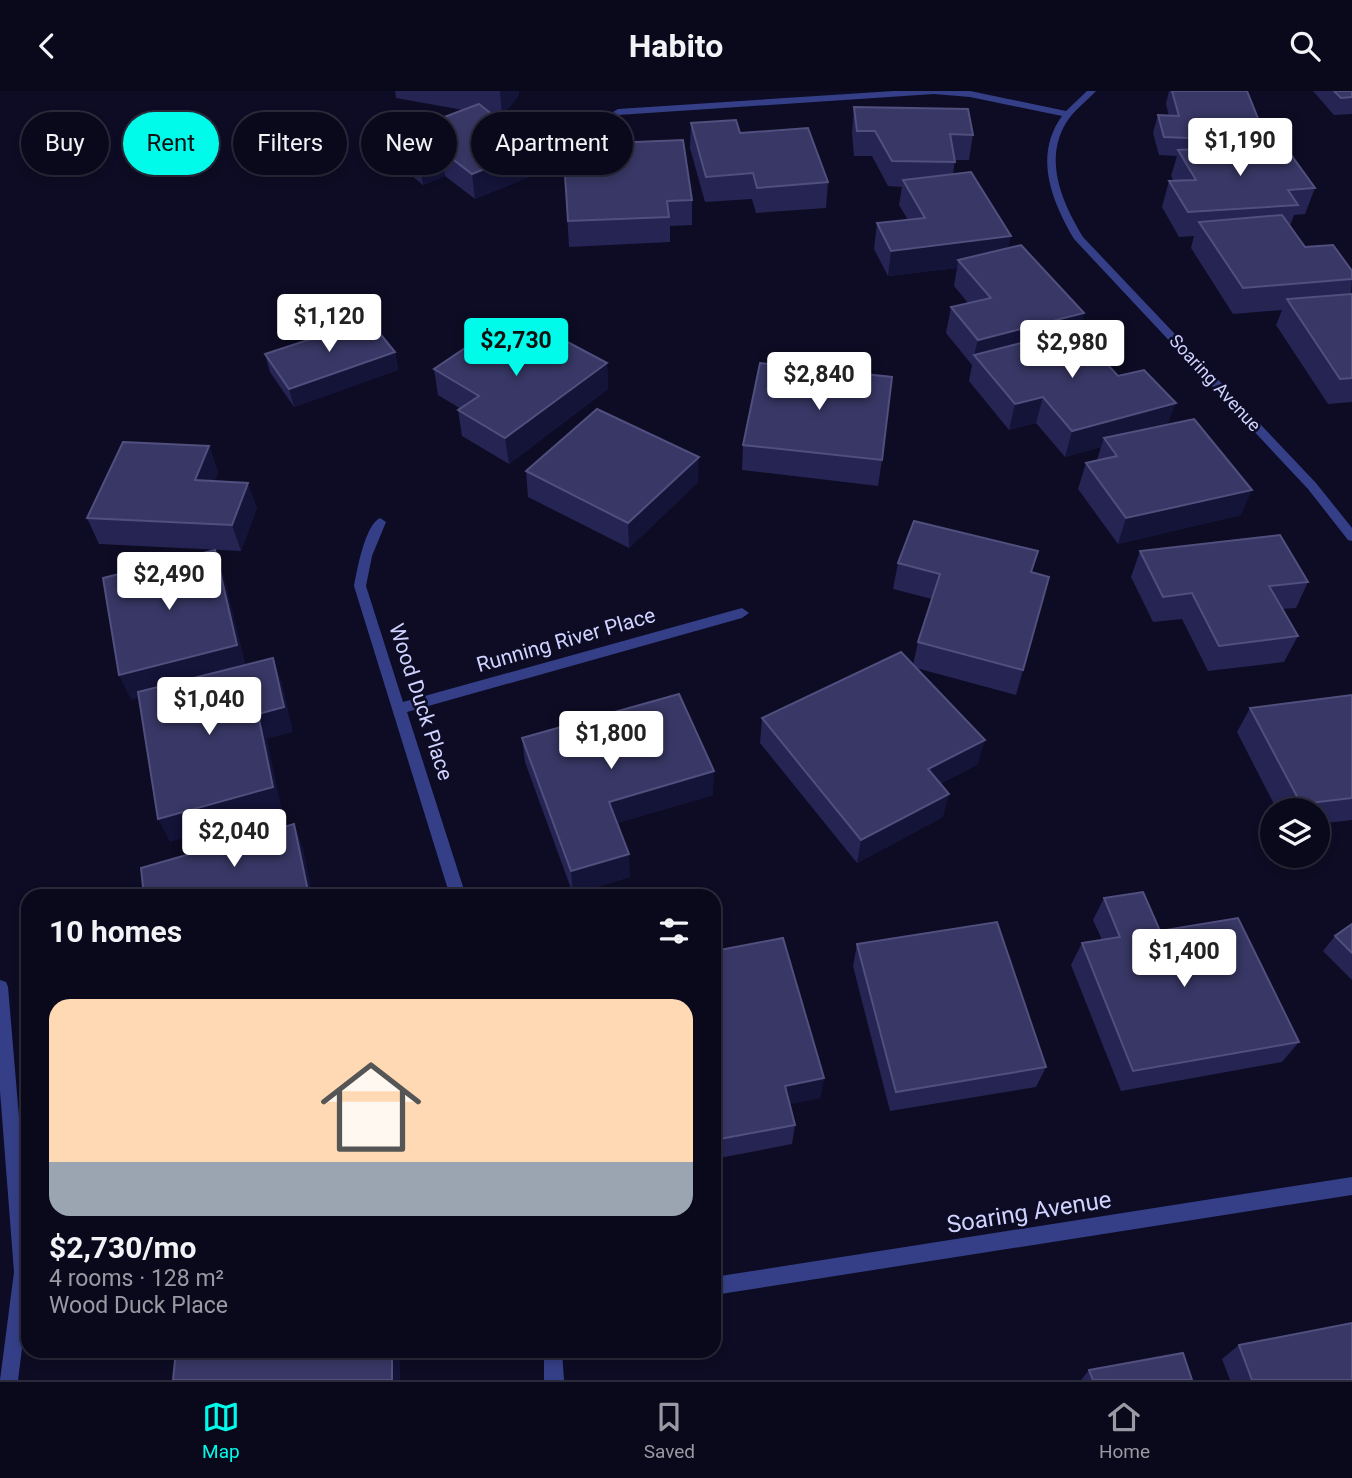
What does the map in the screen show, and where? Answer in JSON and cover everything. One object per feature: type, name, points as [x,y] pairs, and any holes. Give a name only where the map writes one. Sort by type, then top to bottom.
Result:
[{"type":"street","points":[[618,112],[934,91],[970,95],[1065,114],[1092,91]]},
{"type":"street","name":"Soaring Avenue","points":[[1065,114],[1054,136],[1049,163],[1054,191],[1063,215],[1079,239],[1312,486],[1352,537]]},
{"type":"street","name":"Wood Duck Place","points":[[380,522],[366,556],[360,586],[456,889]]},
{"type":"street","name":"Running River Place","points":[[400,708],[743,613]]},
{"type":"street","points":[[0,987],[21,1247]]},
{"type":"street","name":"Soaring Avenue","points":[[721,1285],[1352,1185]]},
{"type":"street","points":[[8,1380],[21,1286]]},
{"type":"street","points":[[553,1358],[554,1380]]},
{"type":"building","points":[[1172,91],[1247,91],[1267,141],[1164,137],[1158,115],[1179,116]]},
{"type":"building","points":[[1334,91],[1352,91],[1352,97],[1341,98]]},
{"type":"building","points":[[479,104],[489,112],[471,112],[471,173],[457,162],[457,112]]},
{"type":"building","points":[[854,107],[968,109],[973,135],[950,134],[955,162],[892,161],[875,131],[857,131]]},
{"type":"building","points":[[736,120],[740,133],[808,128],[828,182],[757,188],[753,173],[706,177],[691,123]]},
{"type":"building","points":[[683,140],[692,200],[667,201],[669,217],[568,221],[565,175],[633,175],[633,142]]},
{"type":"building","points":[[1284,145],[1315,188],[1288,190],[1298,205],[1188,212],[1169,181],[1196,180],[1178,150]]},
{"type":"building","points":[[971,172],[1011,236],[891,251],[877,223],[925,218],[903,180]]},
{"type":"building","points":[[1282,215],[1305,247],[1333,245],[1352,271],[1352,279],[1243,288],[1199,222]]},
{"type":"building","points":[[1021,245],[1084,313],[978,340],[951,307],[991,298],[958,260]]},
{"type":"building","points":[[1352,294],[1352,378],[1340,379],[1287,299]]},
{"type":"building","points":[[369,320],[395,352],[289,389],[265,354]]},
{"type":"building","points":[[495,328],[540,353],[560,338],[607,363],[505,438],[458,410],[479,396],[434,369]]},
{"type":"building","points":[[1075,329],[1118,376],[1144,370],[1176,403],[1072,431],[1043,397],[1015,404],[974,355]]},
{"type":"building","points":[[760,363],[892,377],[882,460],[743,445]]},
{"type":"building","points":[[597,409],[699,457],[628,523],[526,471]]},
{"type":"building","points":[[1194,419],[1252,490],[1126,518],[1086,463],[1117,456],[1104,438]]},
{"type":"building","points":[[123,442],[209,446],[195,480],[248,483],[232,525],[87,518]]},
{"type":"building","points":[[914,521],[1038,551],[1031,572],[1049,577],[1023,670],[918,642],[940,574],[898,563]]},
{"type":"building","points":[[1280,535],[1308,582],[1269,586],[1298,636],[1219,646],[1192,593],[1163,597],[1140,551]]},
{"type":"building","points":[[215,550],[237,645],[119,675],[103,578]]},
{"type":"building","points":[[901,652],[985,740],[928,769],[949,794],[861,840],[762,718]]},
{"type":"building","points":[[273,658],[284,707],[258,714],[273,787],[158,819],[138,692]]},
{"type":"building","points":[[679,694],[714,771],[609,802],[629,854],[571,871],[522,738]]},
{"type":"building","points":[[1352,695],[1352,798],[1330,801],[1330,798],[1298,798],[1250,708]]},
{"type":"building","points":[[294,824],[308,889],[143,889],[141,868]]},
{"type":"building","points":[[1143,892],[1160,931],[1238,918],[1299,1042],[1133,1071],[1082,943],[1120,937],[1104,898]]},
{"type":"building","points":[[997,922],[1046,1067],[896,1092],[857,944]]},
{"type":"building","points":[[1352,924],[1352,953],[1335,936]]},
{"type":"building","points":[[783,938],[824,1078],[785,1086],[795,1125],[721,1139],[721,950]]},
{"type":"building","points":[[1352,1323],[1352,1380],[1252,1380],[1239,1345]]},
{"type":"building","points":[[1183,1353],[1192,1380],[1093,1380],[1089,1370]]},
{"type":"building","points":[[175,1358],[392,1358],[392,1380],[173,1380]]}]
